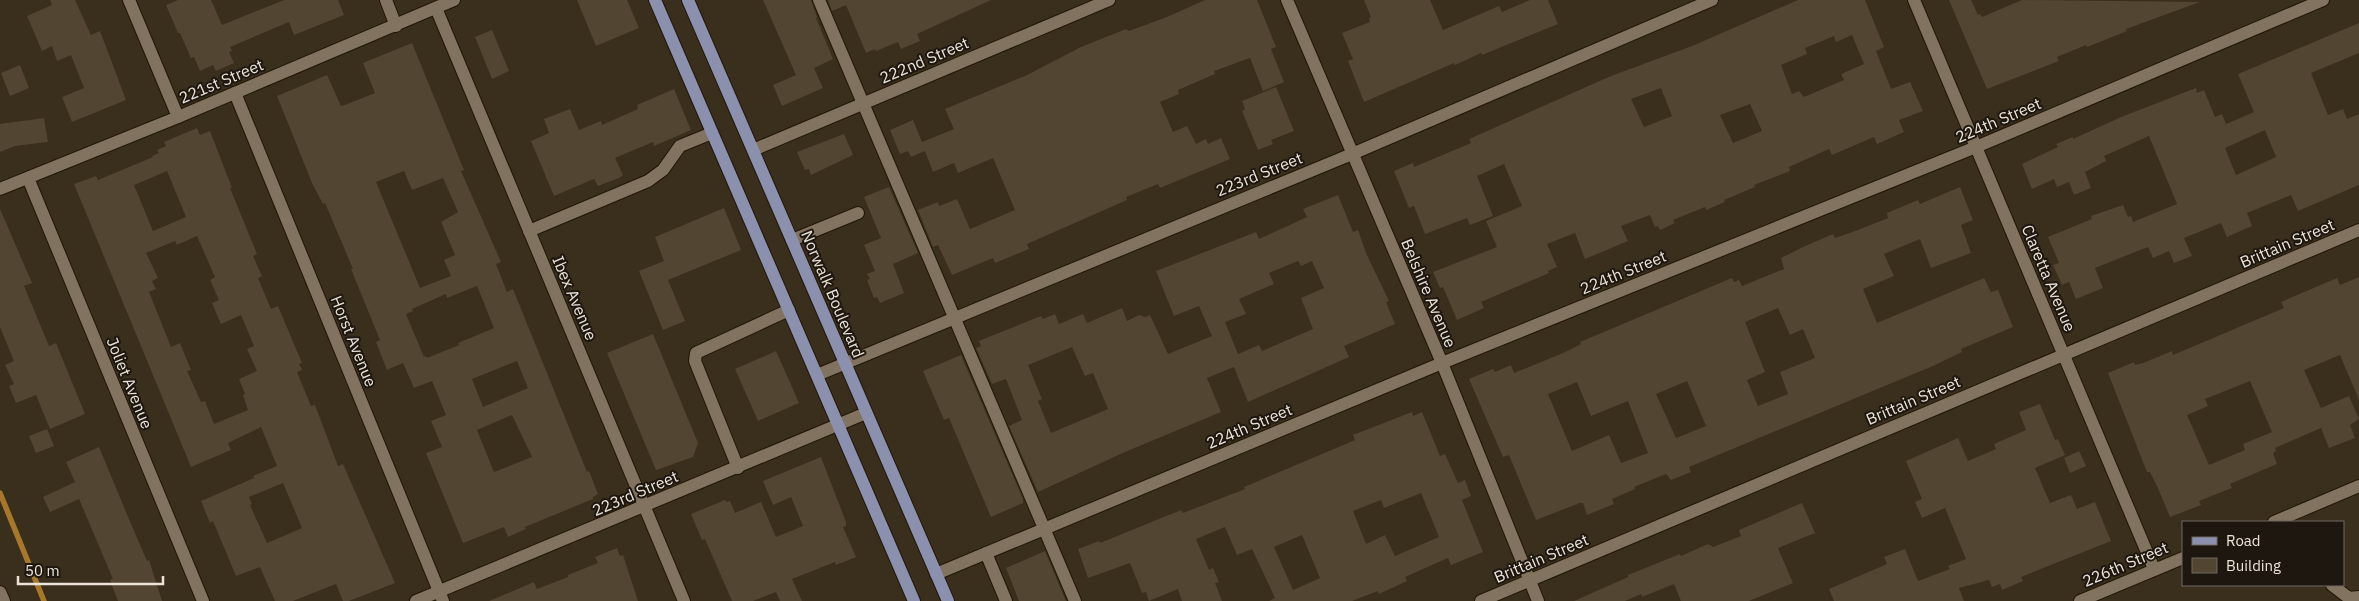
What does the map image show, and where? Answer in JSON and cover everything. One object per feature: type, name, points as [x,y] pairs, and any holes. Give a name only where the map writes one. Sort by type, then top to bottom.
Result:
[{"type":"main road","points":[[655,0],[914,601]]},
{"type":"main road","name":"Norwalk Boulevard","points":[[688,0],[948,601]]},
{"type":"street","points":[[129,0],[178,117]]},
{"type":"street","points":[[386,0],[396,26]]},
{"type":"street","name":"221st Street","points":[[0,189],[178,117],[454,0]]},
{"type":"street","points":[[819,0],[1075,601]]},
{"type":"street","name":"222nd Street","points":[[753,150],[1109,0]]},
{"type":"street","name":"Belshire Avenue","points":[[1286,0],[1442,364],[1538,601]]},
{"type":"street","name":"223rd Street","points":[[817,375],[1352,154],[1712,0]]},
{"type":"street","name":"Claretta Avenue","points":[[1914,0],[2154,569]]},
{"type":"street","name":"224th Street","points":[[936,574],[1442,364],[1976,147],[2323,0]]},
{"type":"street","name":"Ibex Avenue","points":[[436,8],[684,601]]},
{"type":"street","name":"Horst Avenue","points":[[235,93],[441,596]]},
{"type":"street","points":[[529,231],[648,182],[663,170],[680,146],[712,133]]},
{"type":"street","name":"Joliet Avenue","points":[[28,178],[202,601]]},
{"type":"street","points":[[792,240],[858,213]]},
{"type":"street","name":"Brittain Street","points":[[1481,601],[2359,230]]},
{"type":"street","points":[[738,468],[695,361],[696,353],[789,310]]},
{"type":"street","name":"223rd Street","points":[[416,601],[441,596],[644,506],[738,468],[866,412]]},
{"type":"street","points":[[2276,521],[2359,486]]},
{"type":"street","points":[[986,553],[1006,601]]},
{"type":"street","name":"226th Street","points":[[2080,601],[2182,558]]},
{"type":"street","points":[[2333,586],[2349,598],[2359,597]]},
{"type":"street","points":[[0,592],[4,601]]},
{"type":"building","points":[[50,0],[75,0],[91,35],[100,31],[126,100],[72,122],[62,97],[84,88],[71,55],[57,61],[52,46],[42,51],[27,16],[52,5]]},
{"type":"building","points":[[178,0],[211,0],[222,25],[284,0],[338,0],[344,15],[294,35],[289,22],[230,47],[232,51],[229,52],[234,63],[216,71],[213,65],[200,71],[194,57],[191,58],[180,33],[178,33],[166,5]]},
{"type":"building","points":[[577,0],[627,0],[639,28],[596,46]]},
{"type":"building","points":[[763,0],[811,0],[816,18],[833,59],[814,68],[823,88],[782,106],[773,85],[796,75]]},
{"type":"building","points":[[828,0],[991,0],[917,34],[920,41],[901,49],[898,42],[866,53],[846,5],[832,11]]},
{"type":"building","points":[[1205,0],[1257,0],[1276,47],[1271,49],[1284,82],[1263,91],[1250,58],[1214,71],[1215,74],[1178,90],[1179,94],[1160,102],[1173,132],[1187,126],[1196,144],[1206,139],[1208,144],[1221,138],[1230,159],[1160,188],[1158,184],[1126,197],[1127,200],[1027,244],[1029,249],[995,263],[993,258],[952,275],[938,245],[933,247],[918,210],[938,202],[939,206],[957,199],[970,229],[1015,210],[993,158],[958,173],[954,163],[933,172],[925,151],[911,157],[908,151],[900,154],[890,130],[913,120],[922,142],[954,129],[945,109],[1027,75],[1081,47],[1126,29],[1129,31],[1167,17]]},
{"type":"building","points":[[1364,0],[1430,0],[1443,30],[1499,6],[1502,12],[1530,0],[1548,0],[1558,24],[1482,55],[1481,53],[1455,65],[1454,63],[1364,102],[1348,61],[1353,59],[1342,33],[1370,22],[1369,18],[1371,17]]},
{"type":"building","points":[[1798,0],[1865,0],[1884,47],[1876,51],[1891,89],[1910,82],[1923,111],[1899,120],[1904,132],[1877,144],[1874,137],[1832,155],[1829,149],[1789,167],[1790,171],[1754,185],[1755,187],[1724,200],[1725,202],[1706,210],[1705,207],[1673,220],[1675,223],[1660,230],[1658,226],[1655,227],[1650,215],[1621,226],[1628,241],[1585,259],[1575,233],[1547,244],[1557,267],[1548,271],[1549,273],[1481,302],[1484,308],[1457,320],[1443,287],[1440,288],[1433,272],[1497,247],[1486,221],[1522,206],[1504,164],[1477,176],[1493,216],[1470,225],[1467,218],[1425,234],[1414,206],[1409,208],[1394,171],[1413,163],[1414,167],[1471,143],[1469,139],[1611,76],[1692,46]],"holes":[[[1852,35],[1864,64],[1841,74],[1844,80],[1804,97],[1799,91],[1792,94],[1781,65],[1807,54],[1805,48],[1834,36],[1836,42]],[[1661,88],[1672,116],[1644,127],[1631,99]],[[1750,104],[1762,131],[1733,143],[1720,115]]]},
{"type":"building","points":[[1949,0],[1971,0],[1978,15],[1980,14],[1982,17],[2022,0],[2200,2],[2126,29],[2127,31],[2087,47],[2086,45],[2057,57],[2059,61],[1987,89]]},
{"type":"building","points":[[2359,23],[2359,53],[2311,73],[2328,115],[2343,109],[2347,119],[2359,114],[2359,185],[2298,211],[2291,195],[2247,213],[2252,226],[2227,237],[2221,223],[2184,238],[2192,256],[2174,263],[2169,251],[2153,258],[2148,247],[2095,268],[2103,288],[2076,299],[2069,282],[2062,285],[2053,265],[2059,263],[2048,237],[2092,219],[2091,216],[2123,205],[2128,217],[2131,216],[2133,222],[2177,204],[2149,136],[2104,156],[2106,161],[2085,172],[2091,188],[2074,195],[2069,182],[2057,187],[2054,179],[2032,189],[2022,164],[2058,147],[2056,144],[2073,137],[2073,139],[2121,117],[2196,88],[2197,93],[2204,90],[2215,117],[2222,114],[2226,124],[2254,112],[2238,74]],"holes":[[[2265,130],[2276,157],[2236,175],[2225,148]]]},
{"type":"building","points":[[492,30],[509,71],[492,79],[475,37]]},
{"type":"building","points":[[412,43],[464,170],[461,171],[501,262],[496,264],[507,292],[513,289],[587,472],[589,471],[598,494],[593,499],[525,527],[526,529],[508,537],[504,527],[463,543],[426,453],[442,447],[431,421],[446,415],[432,381],[414,388],[403,363],[387,370],[376,342],[380,340],[351,269],[353,269],[325,203],[323,204],[312,183],[277,96],[327,75],[341,106],[345,105],[375,93],[363,63]],"holes":[[[404,171],[412,190],[443,178],[458,212],[441,222],[455,255],[444,260],[451,276],[420,288],[376,182]],[[477,286],[494,328],[458,343],[459,345],[427,358],[426,356],[424,357],[406,314],[413,311],[412,309],[446,294],[447,298]],[[517,361],[528,388],[483,407],[472,379]],[[512,415],[532,457],[494,472],[477,430]]]},
{"type":"building","points":[[20,65],[29,88],[10,96],[1,73]]},
{"type":"building","points":[[1276,87],[1294,131],[1271,140],[1273,144],[1258,150],[1242,111],[1245,109],[1242,101]]},
{"type":"building","points":[[674,89],[691,130],[654,146],[653,142],[615,158],[623,175],[619,178],[598,186],[594,179],[554,196],[531,141],[549,133],[544,119],[570,109],[579,130],[601,121],[602,125],[638,109],[637,105]]},
{"type":"building","points":[[44,118],[48,142],[15,146],[0,152],[0,124]]},
{"type":"building","points":[[197,128],[200,135],[210,131],[232,188],[230,188],[257,254],[253,256],[262,276],[258,278],[271,309],[278,306],[302,363],[299,364],[302,370],[297,372],[311,406],[315,405],[338,466],[343,464],[395,583],[349,601],[343,601],[336,584],[293,601],[275,601],[260,567],[236,576],[213,521],[210,523],[201,501],[277,466],[261,427],[228,443],[231,450],[191,467],[74,184],[96,176],[98,180],[153,157],[159,153],[157,150],[166,146],[164,142]],"holes":[[[167,171],[186,217],[153,231],[134,185]],[[197,236],[215,277],[210,280],[219,300],[212,303],[221,324],[241,315],[254,346],[247,349],[257,371],[239,379],[245,394],[243,395],[248,410],[214,424],[205,401],[201,402],[187,371],[191,370],[180,343],[171,347],[149,292],[156,289],[152,281],[158,278],[146,253],[175,241],[177,245]],[[283,483],[302,528],[267,543],[250,505],[252,504],[249,497]]]},
{"type":"building","points":[[844,134],[853,155],[811,175],[809,169],[805,170],[797,152]]},
{"type":"building","points":[[889,187],[918,253],[893,264],[904,293],[880,303],[877,297],[874,298],[867,280],[870,279],[867,274],[875,271],[864,245],[881,238],[864,197]]},
{"type":"building","points":[[1960,187],[1973,220],[1961,225],[1971,253],[1931,268],[1920,239],[1884,254],[1894,276],[1863,289],[1877,323],[1984,278],[1991,292],[1998,290],[2013,327],[1961,349],[1962,352],[1933,366],[1689,467],[1691,472],[1671,480],[1666,474],[1634,487],[1635,489],[1612,499],[1614,504],[1587,515],[1583,503],[1580,503],[1536,520],[1509,455],[1503,457],[1469,379],[1493,369],[1495,372],[1511,365],[1514,373],[1563,353],[1581,344],[1580,342],[1732,278],[1734,282],[1739,280],[1742,286],[1784,269],[1781,258],[1803,247],[1833,234],[1835,238],[1888,218],[1887,213],[1918,200],[1920,204]],"holes":[[[1778,308],[1790,335],[1803,329],[1815,358],[1780,372],[1788,394],[1758,406],[1747,380],[1765,372],[1745,322]],[[1687,381],[1706,426],[1676,438],[1656,394]],[[1577,382],[1591,416],[1628,401],[1648,453],[1621,463],[1609,435],[1572,451],[1548,394]]]},
{"type":"building","points":[[1338,195],[1353,232],[1358,230],[1366,253],[1389,301],[1386,302],[1395,324],[1344,346],[1349,357],[1248,402],[1234,367],[1207,378],[1221,412],[1125,452],[1038,492],[1009,426],[1022,420],[1006,379],[992,384],[976,348],[981,346],[979,341],[1041,316],[1043,319],[1055,314],[1059,324],[1083,314],[1087,323],[1122,308],[1127,321],[1139,315],[1145,317],[1150,315],[1168,354],[1212,336],[1199,306],[1174,316],[1156,271],[1256,232],[1259,239],[1307,217],[1303,209]],"holes":[[[1298,261],[1301,266],[1312,261],[1324,288],[1301,298],[1313,329],[1262,351],[1259,345],[1238,354],[1225,322],[1246,314],[1239,299],[1274,284],[1269,273]],[[1072,347],[1085,376],[1093,373],[1108,409],[1051,433],[1038,401],[1042,399],[1028,365]]]},
{"type":"building","points":[[724,208],[741,250],[668,280],[685,321],[663,330],[639,271],[664,261],[655,237]]},
{"type":"building","points":[[0,209],[32,283],[24,286],[49,346],[56,343],[85,414],[50,429],[36,395],[16,403],[9,386],[14,384],[5,365],[14,361],[0,327]]},
{"type":"building","points":[[2359,277],[2359,400],[2340,355],[2304,370],[2321,408],[2349,396],[2359,419],[2350,425],[2355,438],[2329,448],[2321,428],[2275,448],[2276,451],[2273,453],[2277,464],[2230,484],[2232,488],[2199,501],[2201,505],[2170,517],[2150,472],[2147,472],[2108,373],[2134,362],[2135,365],[2143,363],[2172,351],[2173,355],[2284,308],[2281,302],[2337,278],[2340,285]],"holes":[[[2250,381],[2272,432],[2243,444],[2245,450],[2209,465],[2187,415],[2208,406],[2205,399]]]},
{"type":"building","points":[[653,334],[698,443],[693,457],[656,470],[607,353]]},
{"type":"building","points":[[776,351],[799,403],[758,421],[735,369]]},
{"type":"building","points":[[961,355],[1023,499],[1023,503],[991,517],[949,418],[944,420],[923,371]]},
{"type":"building","points":[[2040,404],[2055,440],[2058,439],[2065,455],[2035,468],[2050,503],[2071,495],[2077,509],[2095,502],[2111,541],[2021,577],[2023,581],[2002,590],[2000,584],[1992,587],[1989,580],[1959,588],[1964,601],[1834,601],[1829,589],[1887,564],[1884,557],[1905,549],[1918,581],[1950,569],[1948,566],[1966,559],[1945,508],[1922,518],[1915,502],[1922,499],[1906,461],[1958,438],[1968,461],[1996,449],[1994,444],[2026,430],[2019,412]]},
{"type":"building","points":[[1412,412],[1413,416],[1422,412],[1440,456],[1445,454],[1458,483],[1465,480],[1471,496],[1462,500],[1483,552],[1451,565],[1448,558],[1405,577],[1407,581],[1379,594],[1378,591],[1352,601],[1269,601],[1275,598],[1252,549],[1237,555],[1225,527],[1196,539],[1209,570],[1213,568],[1219,582],[1215,583],[1222,601],[1182,601],[1178,589],[1149,601],[1146,592],[1142,593],[1130,563],[1088,578],[1078,549],[1099,541],[1100,543],[1181,510],[1183,513],[1245,489],[1244,487],[1355,440],[1353,435]],"holes":[[[1421,493],[1439,537],[1395,556],[1385,535],[1366,544],[1353,511],[1381,500],[1384,508]],[[1302,535],[1320,578],[1293,590],[1274,547]]]},
{"type":"building","points":[[47,429],[54,446],[36,453],[29,436]]},
{"type":"building","points":[[99,447],[147,561],[149,560],[162,601],[118,601],[110,580],[113,579],[79,499],[50,512],[43,497],[75,482],[66,462]]},
{"type":"building","points":[[2079,451],[2086,466],[2070,473],[2064,458]]},
{"type":"building","points":[[821,457],[846,522],[846,526],[843,527],[856,557],[836,565],[835,562],[792,579],[802,601],[780,601],[776,592],[753,601],[732,601],[705,539],[702,540],[691,514],[725,500],[727,502],[730,501],[735,513],[761,502],[776,537],[803,526],[791,497],[773,505],[763,481]]},
{"type":"building","points":[[1802,503],[1815,533],[1778,548],[1793,583],[1749,601],[1681,601],[1674,584],[1642,597],[1641,594],[1625,601],[1574,601],[1628,577],[1628,575],[1680,554],[1681,556],[1708,544],[1713,547],[1741,536],[1739,530]]},
{"type":"building","points":[[617,548],[620,556],[623,555],[638,601],[489,601],[534,582],[537,589],[568,577],[568,575],[598,563],[595,557]]},
{"type":"building","points":[[1045,551],[1066,601],[1019,601],[1006,568]]},
{"type":"waterway","points":[[0,493],[44,601]]}]
